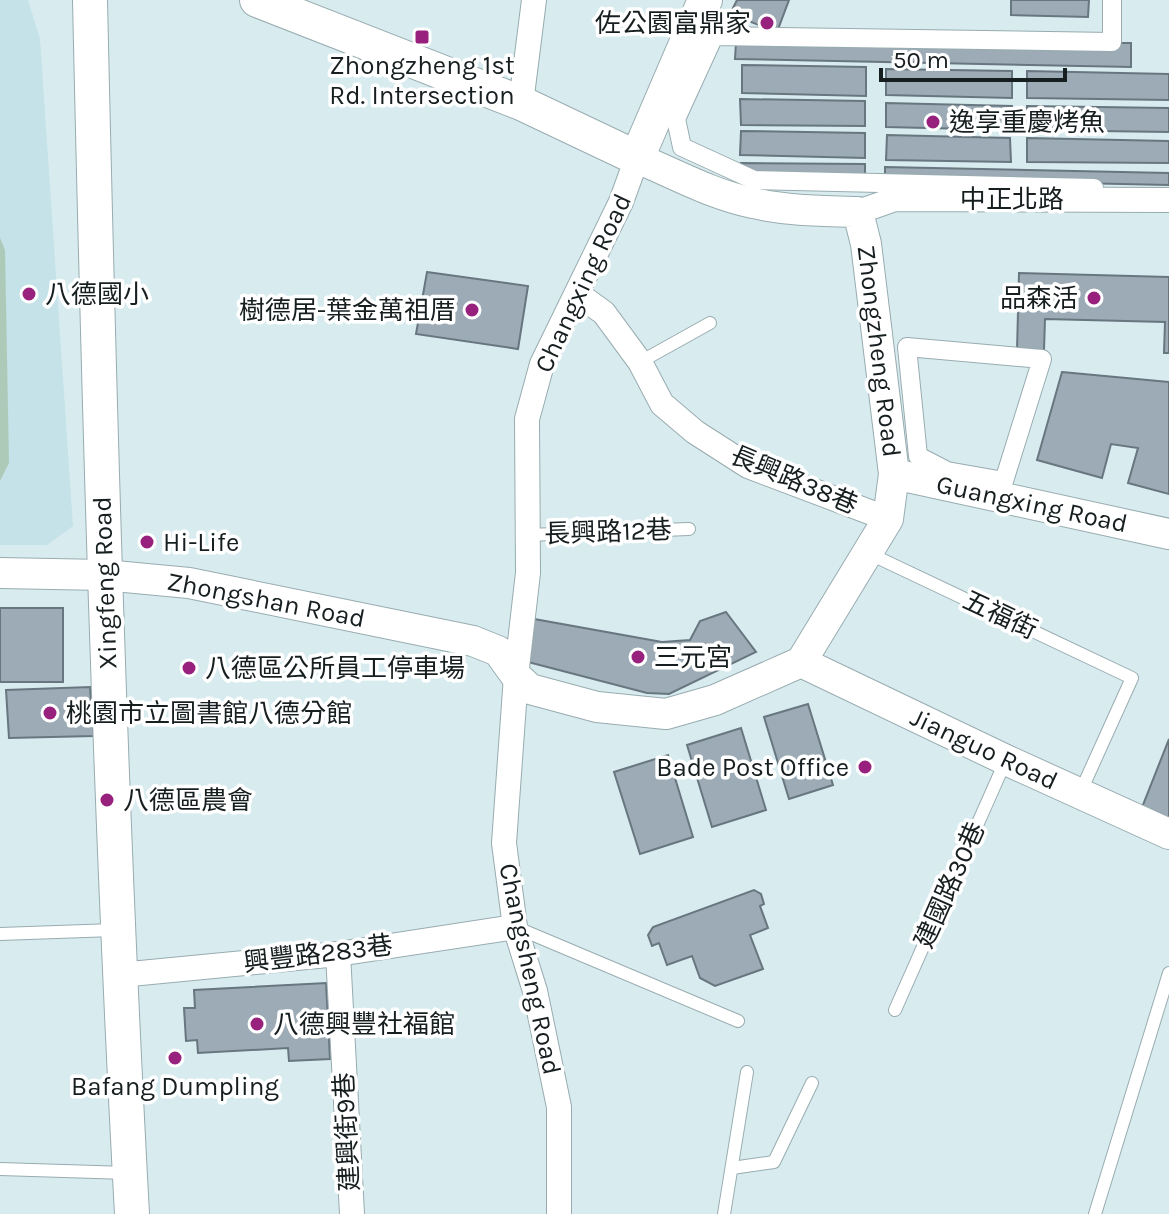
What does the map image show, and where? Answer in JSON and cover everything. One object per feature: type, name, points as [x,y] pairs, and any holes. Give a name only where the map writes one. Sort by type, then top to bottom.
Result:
[{"type":"main road","name":"Xingfeng Road","points":[[90,0],[104,575],[117,930],[132,1214]]},
{"type":"main road","name":"Zhongzheng Road","points":[[257,0],[521,103],[637,158]]},
{"type":"main road","name":"Changxing Road","points":[[637,158],[705,0]]},
{"type":"street","points":[[521,103],[534,0]]},
{"type":"street","points":[[1112,0],[1112,42],[714,36],[676,119],[682,147],[754,180],[1169,190]]},
{"type":"street","name":"Zhongzheng Road","points":[[637,158],[750,203],[786,209],[858,212],[866,244],[894,474],[888,519],[801,662]]},
{"type":"street","name":"Changxing Road","points":[[516,676],[528,573],[527,419],[542,364],[621,202],[637,158]]},
{"type":"street","name":"中正北路","points":[[858,212],[895,199],[1169,200]]},
{"type":"street","name":"長興路38巷","points":[[578,294],[604,313],[640,362],[662,404],[695,432],[748,466],[888,519]]},
{"type":"street","points":[[907,347],[1042,359],[1004,481],[947,471],[918,456],[907,347]]},
{"type":"street","name":"Guangxing Road","points":[[894,474],[1169,534]]},
{"type":"street","name":"Zhongshan Road","points":[[0,573],[104,575],[189,583],[473,641],[498,651],[516,676]]},
{"type":"street","points":[[516,676],[530,689],[597,707],[666,714],[715,700],[801,662]]},
{"type":"street","name":"Jianguo Road","points":[[801,662],[1169,834]]},
{"type":"street","name":"Changsheng Road","points":[[516,676],[504,843],[515,927],[535,991],[559,1107],[559,1214]]},
{"type":"street","name":"興豐路283巷","points":[[120,975],[338,954],[515,927]]},
{"type":"street","name":"建興街9巷","points":[[338,954],[352,1214]]},
{"type":"lane","points":[[640,362],[710,323]]},
{"type":"lane","name":"長興路12巷","points":[[528,535],[689,529]]},
{"type":"lane","name":"五福街","points":[[868,553],[1132,678],[1080,793]]},
{"type":"lane","name":"建國路30巷","points":[[895,1010],[1006,760]]},
{"type":"lane","points":[[515,927],[738,1021]]},
{"type":"lane","points":[[0,934],[117,930]]},
{"type":"lane","points":[[1095,1214],[1169,973]]},
{"type":"lane","points":[[724,1214],[747,1072]]},
{"type":"lane","points":[[732,1168],[774,1162],[812,1083]]},
{"type":"lane","points":[[0,1169],[130,1173]]},
{"type":"shaded area","name":"八德國小","points":[[0,0],[28,0],[40,39],[73,526],[47,545],[0,545]]},
{"type":"green space","points":[[0,238],[5,250],[9,463],[0,481]]},
{"type":"building","name":"佐公園富鼎家","points":[[737,0],[789,0],[777,32],[730,14]]},
{"type":"building","points":[[1011,0],[1089,0],[1088,17],[1011,15]]},
{"type":"building","points":[[736,42],[1131,43],[1131,67],[735,59]]},
{"type":"building","points":[[742,65],[866,67],[866,96],[742,93]]},
{"type":"building","points":[[886,69],[1012,71],[1012,98],[886,95]]},
{"type":"building","points":[[1027,71],[1169,74],[1169,100],[1027,98]]},
{"type":"building","points":[[740,99],[865,101],[865,126],[741,125]]},
{"type":"building","points":[[886,103],[1012,106],[1011,130],[886,127]]},
{"type":"building","points":[[1027,106],[1169,108],[1169,132],[1026,130]]},
{"type":"building","points":[[741,131],[865,133],[865,158],[740,155]]},
{"type":"building","points":[[887,135],[1010,138],[1011,162],[886,160]]},
{"type":"building","points":[[1027,138],[1169,141],[1169,163],[1027,162]]},
{"type":"building","points":[[741,163],[865,164],[865,177],[740,177]]},
{"type":"building","points":[[885,167],[1169,173],[1169,185],[885,179]]},
{"type":"building","name":"樹德居-葉金萬祖厝","points":[[427,272],[528,286],[518,349],[416,334]]},
{"type":"building","name":"品森活","points":[[1019,273],[1169,277],[1169,353],[1164,353],[1165,322],[1045,319],[1044,350],[1017,350]]},
{"type":"building","points":[[1062,372],[1169,382],[1169,494],[1128,483],[1138,448],[1111,444],[1102,478],[1037,460]]},
{"type":"building","points":[[0,608],[63,608],[63,682],[0,682]]},
{"type":"building","name":"三元宮","points":[[726,612],[756,652],[669,694],[647,693],[528,662],[534,619],[662,642],[690,640],[700,621]]},
{"type":"building","name":"桃園市立圖書館八德分館","points":[[90,687],[94,736],[9,738],[6,690]]},
{"type":"building","points":[[808,704],[833,785],[789,799],[764,717]]},
{"type":"building","points":[[741,728],[766,810],[712,827],[687,745]]},
{"type":"building","points":[[1169,739],[1169,822],[1141,810]]},
{"type":"building","points":[[668,755],[693,837],[640,854],[614,772]]},
{"type":"building","points":[[754,890],[761,894],[764,904],[760,906],[768,928],[750,935],[763,969],[715,986],[700,978],[692,956],[667,965],[659,943],[652,946],[648,935],[653,927]]},
{"type":"building","name":"八德興豐社福館","points":[[326,983],[330,1059],[289,1061],[288,1048],[198,1053],[197,1040],[186,1041],[184,1008],[195,1008],[194,990]]},
{"type":"place","name":"佐公園富鼎家","points":[[767,23]]},
{"type":"place","name":"Zhongzheng 1st Rd. Intersection","points":[[422,37]]},
{"type":"place","name":"逸享重慶烤魚","points":[[933,122]]},
{"type":"place","name":"八德國小","points":[[29,294]]},
{"type":"place","name":"品森活","points":[[1094,298]]},
{"type":"place","name":"樹德居-葉金萬祖厝","points":[[472,310]]},
{"type":"place","name":"Hi-Life","points":[[147,542]]},
{"type":"place","name":"三元宮","points":[[638,657]]},
{"type":"place","name":"八德區公所員工停車場","points":[[189,668]]},
{"type":"place","name":"桃園市立圖書館八德分館","points":[[50,713]]},
{"type":"place","name":"Bade Post Office","points":[[865,767]]},
{"type":"place","name":"八德區農會","points":[[107,800]]},
{"type":"place","name":"八德興豐社福館","points":[[257,1024]]},
{"type":"place","name":"Bafang Dumpling","points":[[175,1058]]}]
